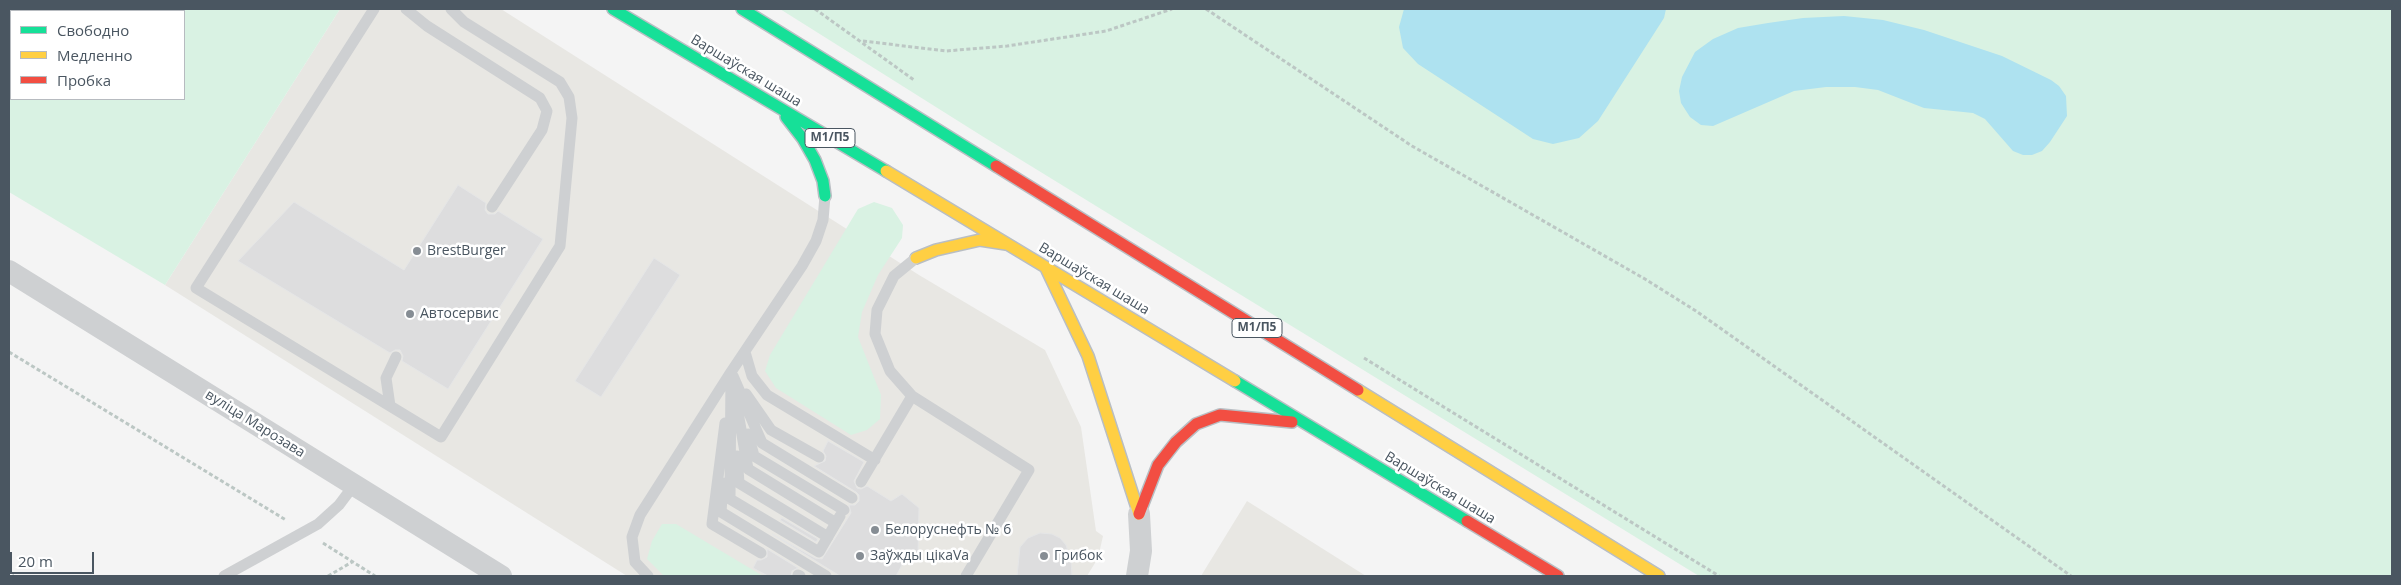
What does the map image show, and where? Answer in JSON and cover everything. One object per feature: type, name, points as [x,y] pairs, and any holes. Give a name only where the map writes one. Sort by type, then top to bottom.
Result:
[{"type":"highway","name":"Варшаўская шаша","points":[[613,9],[1010,245],[1558,576]]},
{"type":"highway","name":"М1/П5","points":[[742,9],[1659,576]]},
{"type":"highway","points":[[779,108],[804,139],[815,160],[823,181],[825,196]]},
{"type":"highway","points":[[916,258],[936,250],[980,240],[1010,245]]},
{"type":"highway","points":[[1046,268],[1088,356],[1139,514]]},
{"type":"highway","points":[[1139,514],[1158,465],[1176,442],[1196,424],[1220,415],[1256,417],[1304,424]]},
{"type":"street","name":"вуліца Марозава","points":[[9,271],[501,576]]},
{"type":"street","points":[[1137,576],[1142,551],[1139,514]]},
{"type":"lane","points":[[374,9],[196,288],[441,437],[560,246],[572,118],[569,97],[560,82],[464,22],[451,9]]},
{"type":"lane","points":[[406,9],[427,26],[540,98],[547,111],[542,130],[492,206]]},
{"type":"lane","points":[[648,576],[635,562],[632,537],[640,515],[816,242],[823,220],[825,196]]},
{"type":"lane","points":[[916,258],[894,276],[877,310],[876,334],[890,371],[912,396],[1029,470],[966,576]]},
{"type":"lane","points":[[745,352],[752,376],[767,395],[875,460]]},
{"type":"lane","points":[[390,406],[386,378],[396,357]]},
{"type":"lane","points":[[731,372],[771,430],[819,457]]},
{"type":"lane","points":[[731,372],[762,443],[852,498]]},
{"type":"lane","points":[[731,372],[754,456],[838,518],[819,552],[730,499],[731,372]]},
{"type":"lane","points":[[731,372],[739,483],[828,537]]},
{"type":"lane","points":[[731,372],[712,524],[762,553]]},
{"type":"lane","points":[[731,372],[721,512],[826,576]]},
{"type":"lane","points":[[861,482],[912,396]]},
{"type":"lane","points":[[224,576],[305,532],[330,514],[354,485]]},
{"type":"path","points":[[815,9],[863,41],[916,82]]},
{"type":"path","points":[[863,41],[946,51],[1007,46],[1106,32],[1172,9]]},
{"type":"path","points":[[1206,9],[1412,146],[1644,278],[1696,311],[2071,576]]},
{"type":"path","points":[[9,352],[375,576]]},
{"type":"path","points":[[328,576],[352,562]]},
{"type":"path","points":[[9,569],[13,576]]},
{"type":"shaded area","points":[[340,9],[501,9],[919,275],[1045,350],[1081,427],[1096,531],[1103,536],[1098,558],[1087,576],[627,576],[165,285]]},
{"type":"shaded area","points":[[1247,501],[1366,576],[1201,576]]},
{"type":"green space","points":[[9,9],[340,9],[165,285],[9,192]]},
{"type":"green space","points":[[780,9],[2392,9],[2392,576],[1699,576],[982,136]]},
{"type":"green space","points":[[874,202],[892,208],[903,225],[902,238],[878,275],[862,312],[858,337],[881,395],[880,419],[867,430],[851,435],[776,388],[765,371],[770,355],[858,209]]},
{"type":"green space","points":[[662,524],[676,524],[763,576],[664,576],[647,559],[652,541]]},
{"type":"water","points":[[1404,9],[1666,9],[1664,18],[1598,121],[1579,138],[1553,144],[1533,139],[1418,64],[1403,48],[1399,27]]},
{"type":"water","points":[[1844,16],[1883,20],[1924,30],[2002,56],[2051,80],[2059,86],[2066,96],[2067,116],[2042,151],[2032,155],[2023,155],[2013,151],[1985,119],[1973,113],[1924,108],[1878,90],[1855,87],[1826,87],[1794,91],[1713,126],[1701,125],[1690,117],[1681,103],[1679,91],[1682,77],[1695,52],[1713,39],[1738,28],[1803,18]]},
{"type":"building","name":"Автосервис","points":[[458,185],[486,203],[485,210],[488,214],[495,214],[498,211],[543,239],[448,389],[402,361],[403,356],[400,350],[390,353],[238,261],[294,202],[404,270]]},
{"type":"building","points":[[654,258],[680,275],[601,397],[575,381]]},
{"type":"building","points":[[828,441],[864,462],[854,481],[857,488],[861,489],[867,486],[891,501],[902,494],[919,508],[918,554],[903,563],[896,576],[840,576],[772,534],[815,558],[822,559],[851,513],[849,505],[855,505],[859,501],[859,495],[856,492],[814,466],[825,461],[826,456],[823,451]]},
{"type":"building","points":[[782,518],[818,539],[816,542],[780,520]]},
{"type":"building","name":"Грибок","points":[[1040,533],[1052,534],[1060,538],[1066,545],[1071,561],[1072,576],[1017,576],[1020,547],[1028,538]]},
{"type":"building","points":[[767,549],[798,568],[792,571],[791,576],[768,576],[753,568],[757,560],[767,557]]},
{"type":"traffic: fast","points":[[613,9],[886,171]]},
{"type":"traffic: fast","points":[[742,9],[996,166]]},
{"type":"traffic: fast","points":[[786,117],[803,139],[815,160],[823,181],[825,196]]},
{"type":"traffic: fast","points":[[1235,381],[1467,521]]},
{"type":"traffic: slow","points":[[886,171],[1235,381]]},
{"type":"traffic: slow","points":[[916,258],[936,250],[980,240],[1006,244]]},
{"type":"traffic: slow","points":[[1046,268],[1088,356],[1139,514]]},
{"type":"traffic: slow","points":[[1358,390],[1659,576]]},
{"type":"traffic: jam","points":[[996,166],[1358,390]]},
{"type":"traffic: jam","points":[[1139,514],[1158,465],[1176,442],[1196,424],[1220,415],[1292,422]]},
{"type":"traffic: jam","points":[[1467,521],[1558,576]]},
{"type":"place","name":"BrestBurger","points":[[417,251]]},
{"type":"place","name":"Автосервис","points":[[410,314]]},
{"type":"place","name":"Белоруснефть № 6","points":[[875,530]]},
{"type":"place","name":"Заўжды цікаVа","points":[[860,556]]},
{"type":"place","name":"Грибок","points":[[1044,556]]}]
